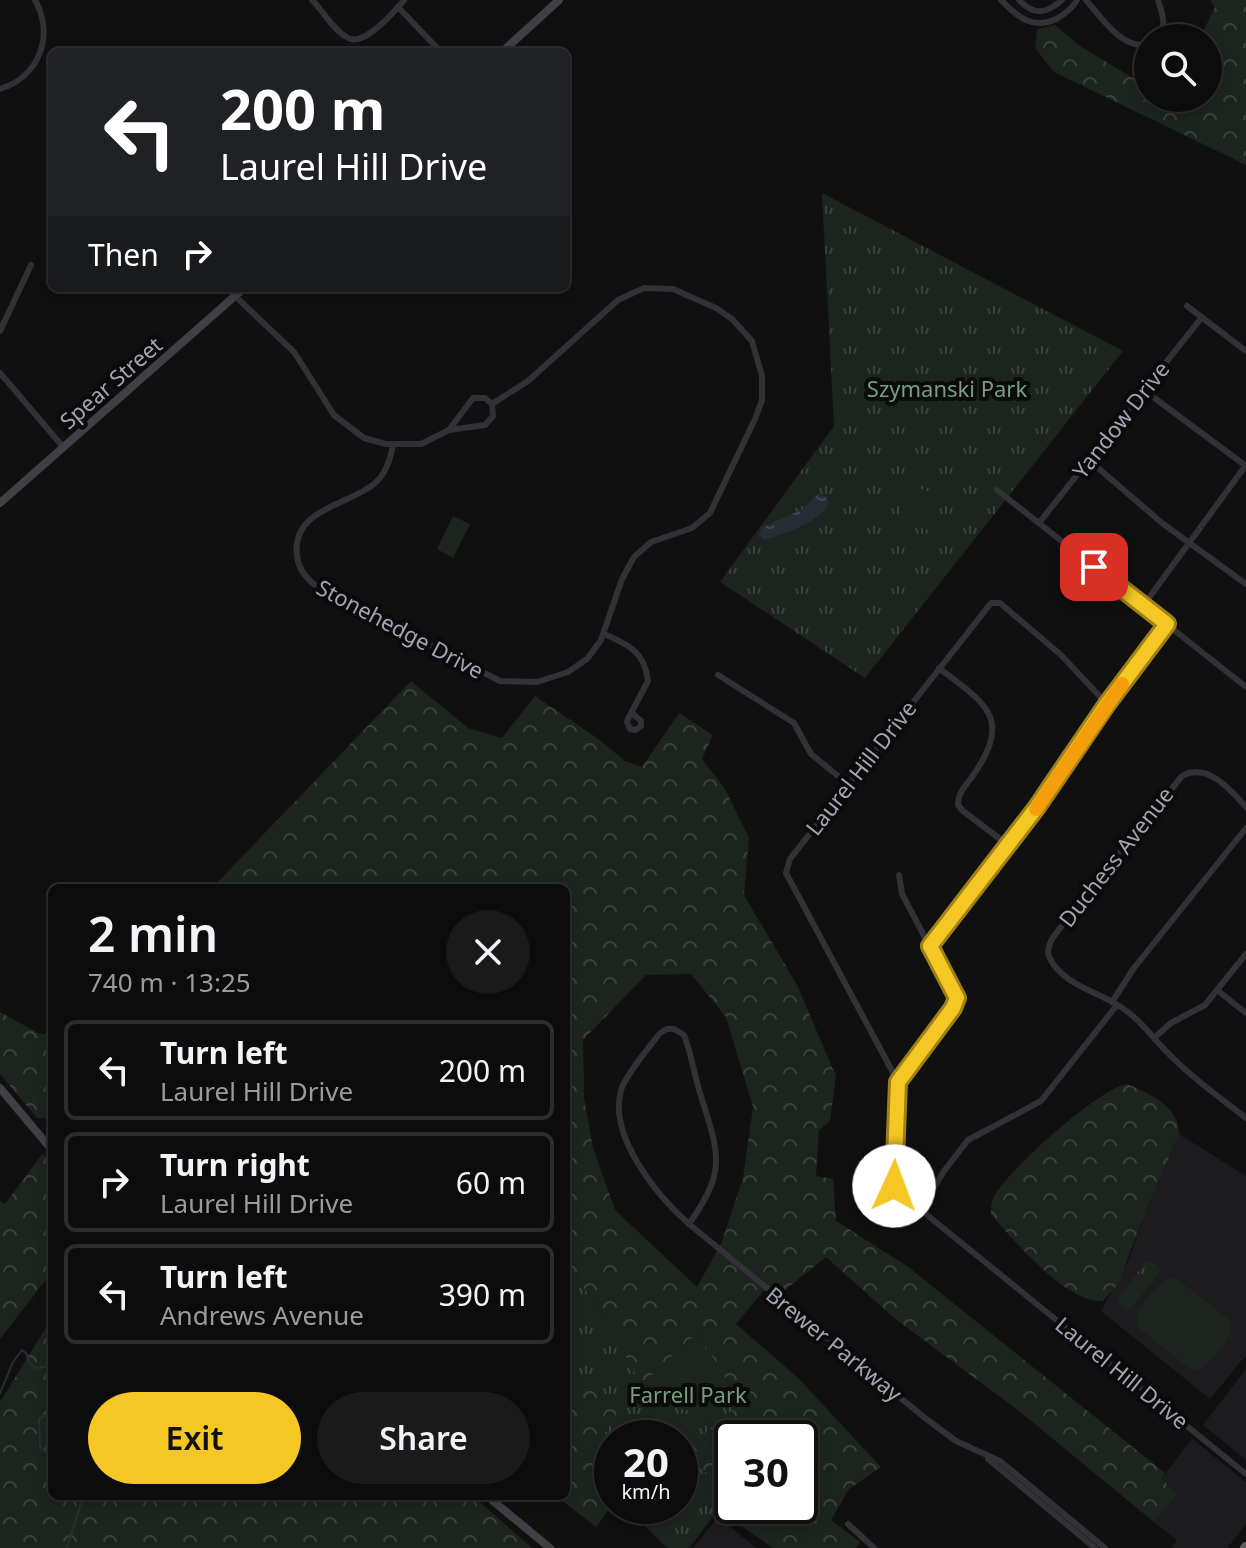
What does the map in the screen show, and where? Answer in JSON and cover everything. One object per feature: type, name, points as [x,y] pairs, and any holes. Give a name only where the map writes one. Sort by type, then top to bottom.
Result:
[{"type":"main road","points":[[506,48],[559,0]]},
{"type":"main road","name":"Spear Street","points":[[0,503],[240,292]]},
{"type":"main road","points":[[0,1088],[48,1145]]},
{"type":"main road","points":[[492,1500],[550,1548]]},
{"type":"street","points":[[0,89],[21,81],[30,73],[38,57],[44,24],[35,0]]},
{"type":"street","points":[[312,0],[353,41],[372,32],[404,0]]},
{"type":"street","points":[[1001,0],[1017,16],[1034,24],[1054,20],[1074,6],[1077,0]]},
{"type":"street","points":[[1019,0],[1028,9],[1038,12],[1049,10],[1062,0]]},
{"type":"street","points":[[1086,0],[1129,43],[1134,43]]},
{"type":"street","points":[[1158,0],[1163,24]]},
{"type":"street","points":[[398,7],[437,48]]},
{"type":"street","points":[[0,331],[31,265]]},
{"type":"street","name":"Stonehedge Drive","points":[[393,445],[388,464],[377,481],[317,514],[301,531],[297,558],[304,575],[313,585],[500,681],[537,682],[568,672],[587,659],[604,634],[622,579],[634,557],[651,542],[692,528],[714,506],[762,400],[762,376],[756,348],[740,326],[716,308],[673,289],[644,288],[618,300],[528,381],[492,404]]},
{"type":"street","points":[[235,296],[294,352],[341,422],[364,438],[393,445],[421,444],[449,430],[485,425],[493,416],[492,404],[485,398],[473,398],[449,430]]},
{"type":"street","points":[[1187,306],[1246,351]]},
{"type":"street","name":"Yandow Drive","points":[[1039,523],[1202,317]]},
{"type":"street","points":[[0,373],[64,448]]},
{"type":"street","points":[[1143,606],[1246,466],[1145,391]]},
{"type":"street","points":[[1090,461],[1189,543],[1246,584]]},
{"type":"street","points":[[997,490],[1246,687]]},
{"type":"street","name":"Laurel Hill Drive","points":[[1107,704],[1061,655],[997,601],[988,605],[790,859],[786,873],[898,1082],[894,1186],[920,1211],[1246,1474]]},
{"type":"street","points":[[930,946],[1045,796],[1107,704],[1167,624]]},
{"type":"street","points":[[604,634],[632,647],[643,661],[648,681],[632,713]]},
{"type":"street","points":[[939,668],[980,702],[989,714],[993,727],[991,748],[959,796],[959,807],[1008,845]]},
{"type":"street","points":[[718,675],[796,725],[811,754],[848,784]]},
{"type":"street","name":"Duchess Avenue","points":[[1115,1003],[1085,991],[1058,969],[1049,958],[1049,947],[1171,787],[1188,772],[1195,770],[1208,774],[1246,807]]},
{"type":"street","points":[[920,1211],[944,1171],[968,1140],[1041,1101],[1115,1003],[1134,968],[1246,828]]},
{"type":"street","points":[[898,1082],[953,1008],[957,998],[902,894],[899,875]]},
{"type":"street","points":[[1155,1037],[1171,1023],[1200,1009],[1246,954]]},
{"type":"street","points":[[1217,990],[1246,1013]]},
{"type":"street","points":[[1115,1003],[1155,1037],[1178,1063],[1246,1118]]},
{"type":"street","name":"Brewer Parkway","points":[[689,1224],[713,1179],[717,1149],[684,1035],[667,1029],[660,1033],[622,1087],[619,1102],[619,1117],[633,1154],[655,1190],[689,1224],[925,1418],[956,1441],[1000,1461],[1105,1548]]},
{"type":"street","name":"Brewer Parkway","points":[[985,1456],[1095,1548]]},
{"type":"street","points":[[848,1524],[874,1548]]},
{"type":"shaded area","points":[[1179,1134],[1246,1176],[1246,1355],[1210,1399],[1101,1311],[1128,1262]]},
{"type":"shaded area","points":[[1246,1369],[1246,1460],[1203,1425]]},
{"type":"shaded area","points":[[1192,1439],[1246,1482],[1246,1524],[1227,1548],[1172,1548],[1177,1540],[1154,1522],[1178,1493],[1161,1479]]},
{"type":"shaded area","points":[[714,1522],[727,1524],[756,1548],[693,1548]]},
{"type":"green space","points":[[1210,0],[1246,0],[1246,165],[1137,112],[1222,112],[1222,24],[1207,24],[1215,7]]},
{"type":"green space","points":[[1055,25],[1080,46],[1134,79],[1134,111],[1054,72],[1035,48],[1037,29]]},
{"type":"green space","name":"Szymanski Park","points":[[822,193],[1123,351],[865,678],[720,582],[834,426]]},
{"type":"green space","points":[[908,486],[943,495],[934,531],[899,522]]},
{"type":"green space","points":[[453,516],[470,524],[453,558],[437,549]]},
{"type":"green space","points":[[411,681],[468,728],[502,738],[535,696],[625,761],[642,767],[679,713],[713,735],[702,759],[725,789],[749,838],[744,895],[797,985],[836,1076],[830,1121],[819,1130],[816,1176],[833,1179],[836,1221],[907,1266],[1165,1473],[1161,1479],[1178,1493],[1154,1522],[1019,1411],[894,1318],[826,1257],[785,1290],[763,1291],[736,1324],[797,1377],[881,1467],[849,1489],[831,1520],[860,1542],[856,1548],[773,1548],[738,1524],[818,1524],[818,1420],[720,1420],[741,1403],[697,1333],[641,1385],[605,1318],[570,1268],[570,884],[216,884]],"holes":[[[691,974],[726,1017],[753,1107],[743,1178],[721,1244],[697,1287],[615,1210],[593,1148],[584,1098],[583,1040],[646,975]]]},
{"type":"green space","points":[[0,1012],[38,1033],[48,1034],[48,1119],[37,1118],[0,1074]]},
{"type":"green space","points":[[1127,1084],[1162,1102],[1174,1116],[1179,1134],[1118,1284],[1103,1301],[1089,1299],[1058,1282],[1027,1254],[991,1214],[992,1202],[1013,1173],[1053,1134],[1096,1100]]},
{"type":"green space","points":[[43,1153],[48,1159],[48,1277],[0,1339],[0,1201],[5,1204]]},
{"type":"green space","points":[[1146,1261],[1152,1261],[1162,1269],[1132,1307],[1125,1308],[1119,1303],[1119,1297]]},
{"type":"green space","name":"Farrell Park","points":[[570,1268],[605,1318],[642,1384],[697,1333],[741,1404],[721,1420],[714,1420],[714,1426],[698,1439],[698,1420],[594,1420],[594,1470],[570,1440]]},
{"type":"green space","points":[[1169,1278],[1178,1280],[1227,1318],[1232,1326],[1219,1351],[1199,1370],[1189,1368],[1141,1330],[1136,1322],[1148,1297]]},
{"type":"green space","points":[[48,1324],[48,1500],[478,1500],[532,1548],[0,1548],[0,1402]]},
{"type":"green space","points":[[691,1340],[711,1355],[735,1396],[712,1408],[688,1410],[666,1403],[645,1388]]},
{"type":"green space","points":[[587,1386],[618,1411],[613,1420],[594,1420],[594,1452],[591,1457],[594,1458],[596,1527],[561,1500],[570,1500],[570,1390]]},
{"type":"green space","points":[[714,1425],[714,1481],[698,1464],[698,1438]]},
{"type":"green space","name":"Farrell Park","points":[[698,1464],[714,1481],[714,1516],[689,1548],[667,1548],[643,1524],[698,1524]]},
{"type":"water","points":[[818,494],[829,502],[810,522],[765,540],[759,535],[762,528],[804,508]]},
{"type":"waterway","points":[[0,1393],[13,1362],[22,1350],[27,1354],[28,1362],[36,1368],[48,1366]]},
{"type":"waterway","points":[[48,1414],[39,1419],[40,1448],[48,1455]]},
{"type":"waterway","points":[[67,1548],[82,1500]]},
{"type":"slow traffic","points":[[1036,809],[1122,684]]},
{"type":"route","points":[[894,1186],[898,1082],[953,1008],[957,998],[930,946],[1037,807],[1107,704],[1167,624],[1094,567]]}]
